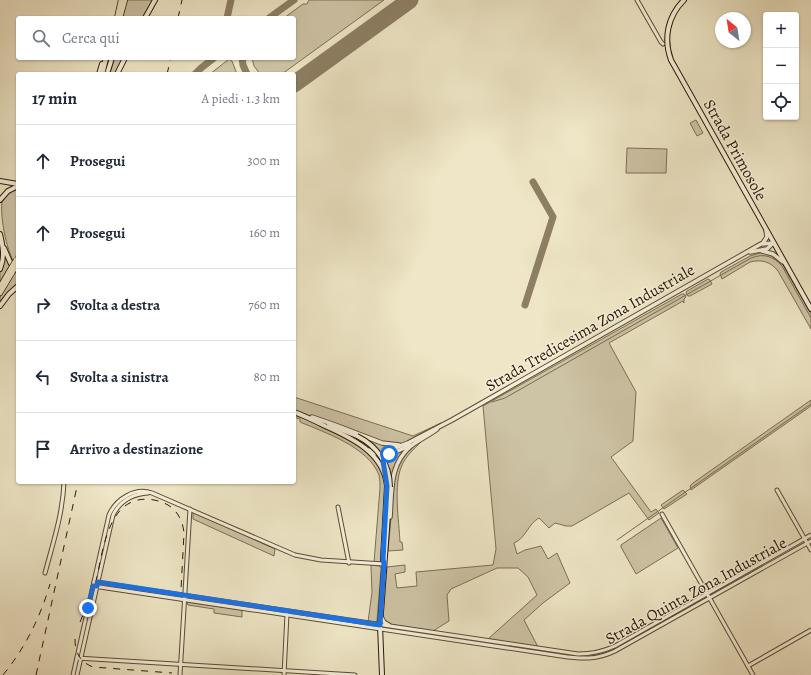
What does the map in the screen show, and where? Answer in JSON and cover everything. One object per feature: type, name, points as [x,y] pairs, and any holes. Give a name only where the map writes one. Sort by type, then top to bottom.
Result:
[{"type":"main road","points":[[118,16],[122,0]]},
{"type":"main road","points":[[121,16],[125,0]]},
{"type":"main road","points":[[146,16],[154,0]]},
{"type":"main road","name":"Strada Primosole","points":[[684,0],[674,12],[668,27],[667,42],[671,60],[811,309]]},
{"type":"main road","points":[[101,72],[104,60]]},
{"type":"main road","points":[[106,72],[110,60]]},
{"type":"main road","points":[[119,72],[124,60]]},
{"type":"main road","points":[[0,181],[16,185]]},
{"type":"main road","points":[[0,200],[8,191],[16,186]]},
{"type":"main road","points":[[0,234],[2,242],[16,269]]},
{"type":"main road","points":[[0,269],[3,259],[2,242]]},
{"type":"main road","points":[[0,293],[16,262]]},
{"type":"main road","points":[[0,287],[11,271]]},
{"type":"main road","points":[[0,306],[16,288]]},
{"type":"main road","points":[[296,413],[357,436],[371,445],[380,454],[387,470],[390,487],[380,615],[382,675]]},
{"type":"main road","points":[[303,415],[343,434],[368,450],[378,461],[386,475],[387,486],[383,552],[384,564]]},
{"type":"street","points":[[637,0],[660,42],[663,44]]},
{"type":"street","points":[[761,244],[767,237],[766,229]]},
{"type":"street","points":[[761,244],[773,242]]},
{"type":"street","points":[[762,251],[769,248],[773,242]]},
{"type":"street","name":"Strada Tredicesima Zona Industriale","points":[[443,425],[761,244]]},
{"type":"street","points":[[748,252],[770,252],[777,256],[789,271]]},
{"type":"street","points":[[312,418],[382,443],[404,445]]},
{"type":"street","points":[[387,532],[393,477],[397,463],[410,447],[443,425]]},
{"type":"street","points":[[386,475],[383,461],[386,454],[392,449],[404,445],[443,425]]},
{"type":"street","points":[[368,450],[375,453],[386,454],[397,452],[432,433]]},
{"type":"street","points":[[45,573],[61,516],[64,484]]},
{"type":"street","points":[[777,490],[811,550]]},
{"type":"street","points":[[77,675],[82,643],[107,532],[110,512],[121,500],[138,492],[146,491],[152,493],[288,552],[321,560],[349,563],[384,564]]},
{"type":"street","points":[[338,508],[349,563]]},
{"type":"street","points":[[180,675],[190,509]]},
{"type":"street","points":[[662,514],[753,675]]},
{"type":"street","name":"Strada Quinta Zona Industriale","points":[[95,584],[288,610],[380,627],[390,626],[578,654],[594,654],[610,649],[811,536]]},
{"type":"street","name":"Strada Quinta Zona Industriale","points":[[137,590],[185,600],[380,627],[578,658],[594,658],[617,650],[811,541]]},
{"type":"street","points":[[270,612],[271,608]]},
{"type":"street","points":[[284,675],[288,610]]},
{"type":"street","points":[[380,615],[390,626]]},
{"type":"street","points":[[748,666],[811,630]]},
{"type":"street","points":[[615,646],[617,650]]},
{"type":"street","points":[[610,649],[611,653]]},
{"type":"street","points":[[79,658],[355,675]]},
{"type":"street","points":[[73,675],[79,658]]},
{"type":"shaded area","points":[[127,0],[153,0],[144,16],[123,16]]},
{"type":"shaded area","points":[[309,0],[384,0],[285,72],[258,72],[254,66],[252,60],[296,60],[296,16],[287,16],[303,4],[307,4]]},
{"type":"shaded area","points":[[112,60],[122,60],[117,72],[110,72]]},
{"type":"shaded area","points":[[228,60],[230,60],[236,72],[213,72]]},
{"type":"shaded area","points":[[696,120],[703,133],[697,136],[690,123]]},
{"type":"shaded area","points":[[627,148],[667,149],[666,173],[626,173]]},
{"type":"shaded area","points":[[16,189],[16,266],[5,237],[2,218],[2,202],[11,192]]},
{"type":"shaded area","points":[[5,253],[16,272],[16,286],[7,293],[0,303],[0,297],[13,275],[8,268],[0,282],[0,272],[4,262]]},
{"type":"shaded area","points":[[760,253],[769,253],[782,263],[811,314],[811,329],[778,271],[769,263],[762,261],[750,262],[722,279],[720,274],[721,272],[750,256]]},
{"type":"shaded area","points":[[708,279],[712,284],[688,296],[686,293],[687,291]]},
{"type":"shaded area","points":[[682,294],[686,297],[684,299],[684,303],[683,301],[609,343],[636,392],[633,441],[611,457],[651,512],[656,509],[659,513],[649,520],[629,493],[572,526],[555,523],[549,528],[539,518],[518,541],[514,543],[517,554],[525,550],[541,546],[548,559],[557,553],[570,583],[543,603],[524,620],[538,647],[488,639],[537,595],[528,577],[518,568],[497,568],[451,589],[447,595],[449,621],[433,631],[389,624],[383,618],[387,567],[405,565],[405,572],[395,574],[397,588],[417,586],[416,572],[493,565],[496,549],[483,406]]},
{"type":"shaded area","points":[[296,398],[413,436],[441,423],[402,444],[397,445],[382,443],[296,411]]},
{"type":"shaded area","points":[[811,400],[811,406],[691,490],[690,486],[693,483]]},
{"type":"shaded area","points":[[296,416],[322,425],[359,444],[377,462],[385,480],[382,556],[380,562],[374,562],[380,480],[374,465],[366,456],[345,442],[300,422],[300,419],[296,418]]},
{"type":"shaded area","points":[[336,429],[382,444],[397,447],[386,453],[373,452]]},
{"type":"shaded area","points":[[421,442],[410,453],[402,465],[399,473],[397,503],[400,542],[402,542],[403,550],[388,551],[395,474],[400,459],[411,448]]},
{"type":"shaded area","points":[[409,447],[401,455],[396,464],[391,484],[384,459],[387,455]]},
{"type":"shaded area","points":[[683,490],[687,494],[664,509],[661,505]]},
{"type":"shaded area","points":[[193,512],[275,549],[274,556],[193,519]]},
{"type":"shaded area","points":[[661,518],[678,548],[636,574],[621,545]]},
{"type":"shaded area","points":[[371,565],[380,566],[381,569],[377,621],[374,623],[368,622],[372,592]]},
{"type":"shaded area","points":[[187,602],[242,610],[242,617],[214,613],[214,609],[188,605]]},
{"type":"waterway","points":[[492,402],[505,398],[756,256],[768,256],[782,266],[811,318]]},
{"type":"waterway","points":[[617,540],[811,404]]},
{"type":"taxiway","points":[[227,16],[231,0]]},
{"type":"taxiway","points":[[272,16],[294,0]]},
{"type":"taxiway","points":[[197,72],[211,60]]},
{"type":"taxiway","points":[[242,60],[246,72]]},
{"type":"taxiway","points":[[525,305],[553,217],[533,182]]},
{"type":"runway","points":[[296,83],[410,0]]},
{"type":"railway","points":[[178,16],[182,0]]},
{"type":"railway","points":[[168,72],[170,60]]},
{"type":"railway","points":[[36,675],[78,484]]},
{"type":"railway","points":[[80,622],[94,590],[103,549],[112,523],[118,513],[127,505],[138,500],[150,499],[165,503],[172,507],[179,517],[184,533],[181,590]]},
{"type":"railway","points":[[3,675],[25,643],[37,621],[50,584]]},
{"type":"railway","points":[[75,639],[77,653],[82,660],[93,667],[172,673]]},
{"type":"route","points":[[88,608],[93,586],[97,586],[98,582],[380,625],[387,486],[383,461],[386,454],[389,454]]}]
